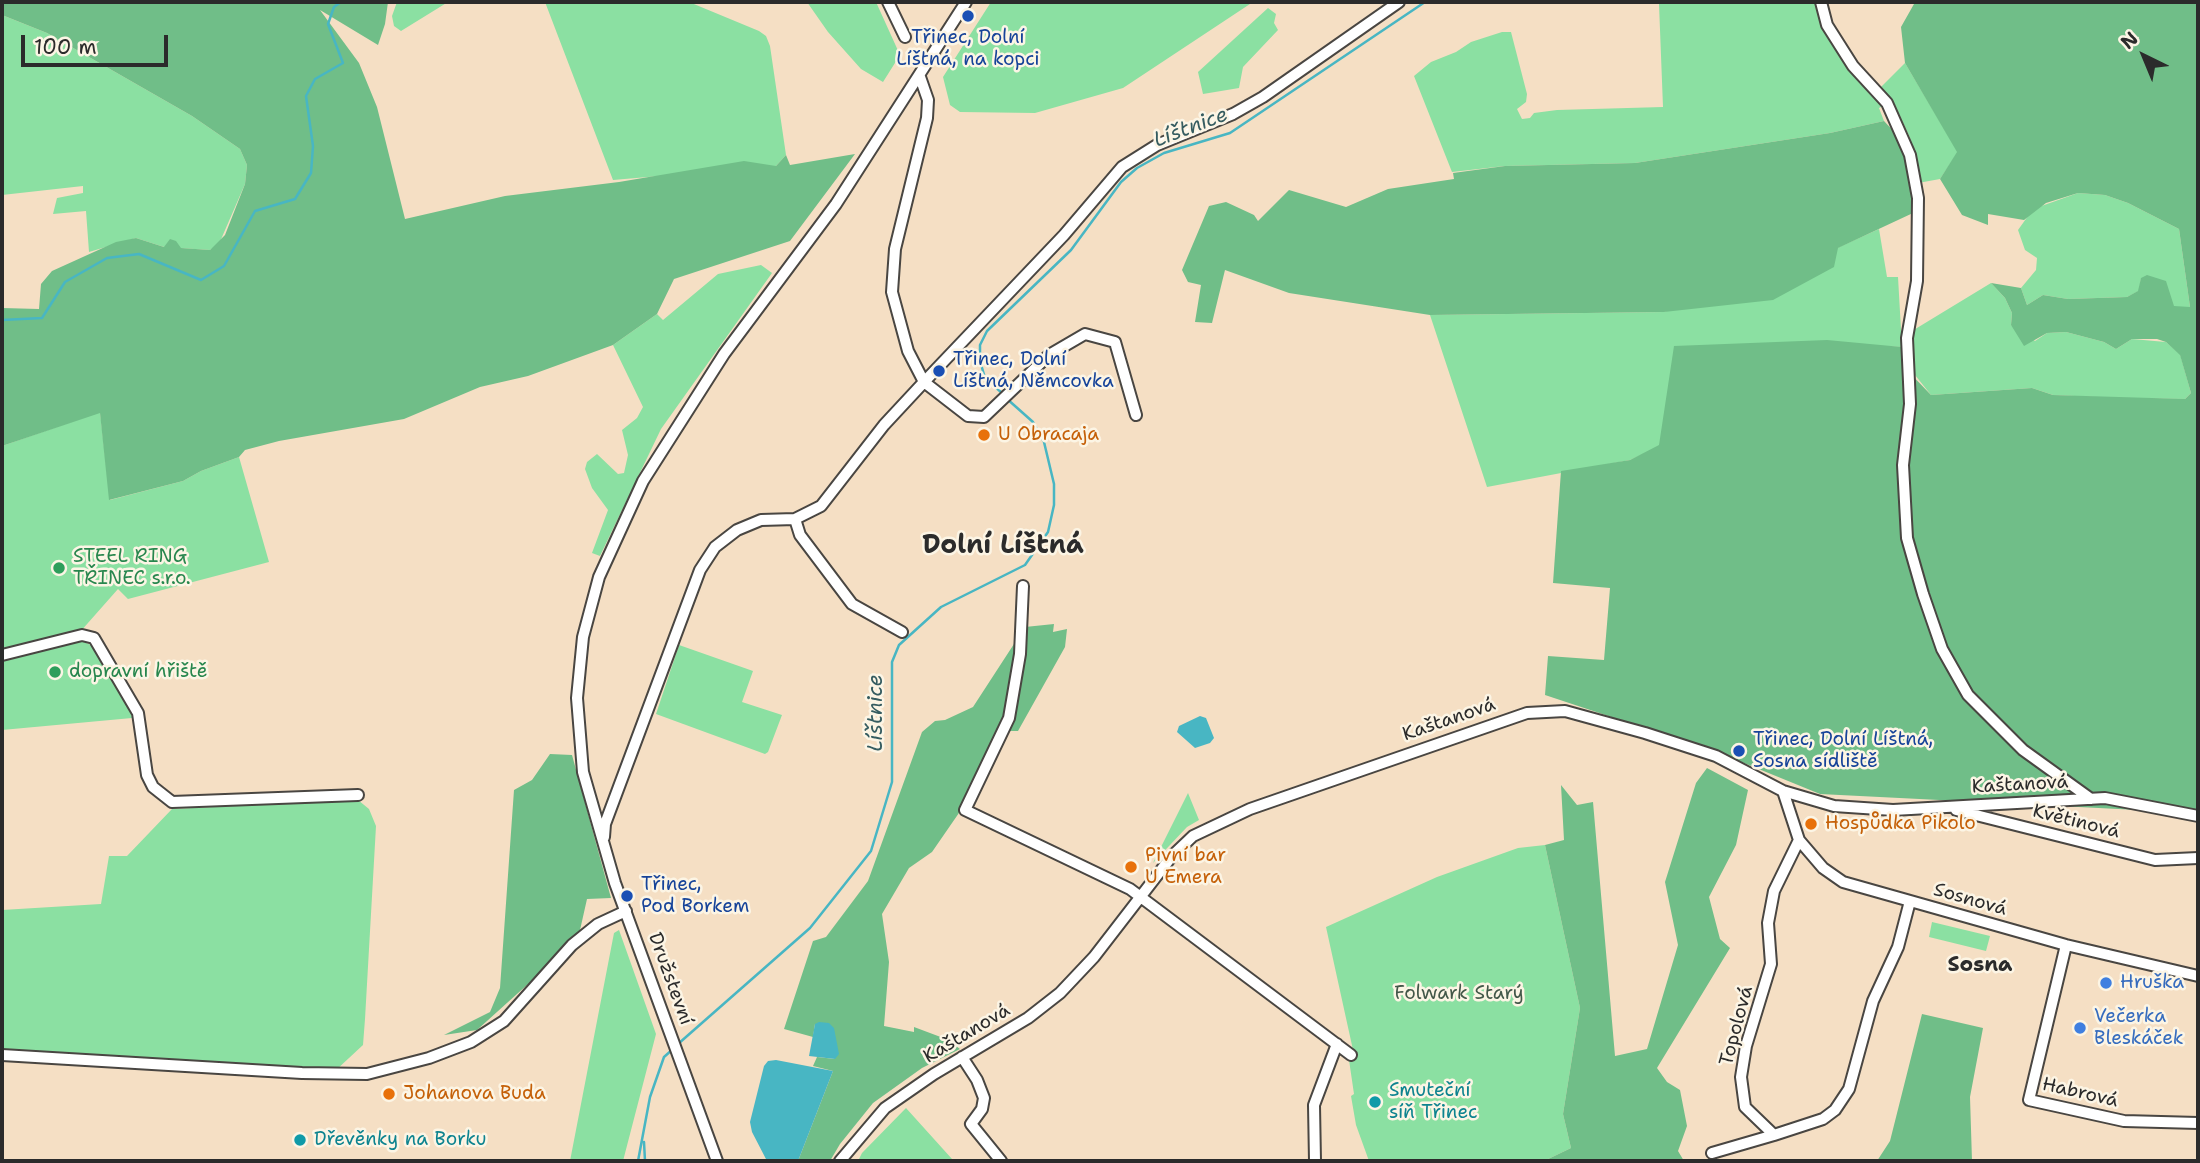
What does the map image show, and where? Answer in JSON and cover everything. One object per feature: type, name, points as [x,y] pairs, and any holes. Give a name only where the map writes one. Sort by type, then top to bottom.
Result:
[{"type":"street","points":[[888,2],[905,37]]},
{"type":"street","name":"Družstevní","points":[[718,1161],[626,911],[583,772],[577,725],[578,668],[590,606],[613,544],[643,481],[746,323],[836,204],[966,2]]},
{"type":"street","points":[[604,846],[605,824],[700,570],[715,547],[737,530],[761,520],[795,519],[821,506],[884,425],[1063,235],[1122,167],[1157,145],[1243,108],[1399,2]]},
{"type":"street","points":[[1821,2],[1827,25],[1853,66],[1887,103],[1910,155],[1918,198],[1917,281],[1908,338],[1910,404],[1903,465],[1908,538],[1923,594],[1942,649],[1968,695],[2023,750],[2091,799]]},
{"type":"street","points":[[920,77],[928,100],[927,118],[895,249],[892,292],[908,351],[924,382],[968,416],[984,417],[1000,405],[1049,355],[1085,334],[1115,342],[1136,415]]},
{"type":"street","points":[[795,519],[800,535],[852,604],[902,632]]},
{"type":"street","points":[[1023,586],[1020,654],[1009,718],[965,810],[1130,889],[1351,1055]]},
{"type":"street","points":[[2,655],[82,635],[94,638],[138,713],[146,775],[153,787],[172,802],[358,795]]},
{"type":"street","name":"Kaštanová","points":[[840,1161],[885,1108],[962,1057],[1020,1023],[1060,993],[1094,957],[1138,897],[1183,844],[1205,828],[1483,727],[1540,711],[1565,711],[1645,733],[1716,757],[1783,791],[1834,806],[1894,810],[2105,798],[2198,816]]},
{"type":"street","name":"Sosnová","points":[[1783,791],[1799,840],[1823,869],[1843,882],[2066,944],[2198,976]]},
{"type":"street","name":"Květinová","points":[[1947,807],[2155,860],[2198,858]]},
{"type":"street","name":"Topolová","points":[[1774,1135],[1745,1107],[1741,1077],[1746,1046],[1771,964],[1768,923],[1774,891],[1799,840]]},
{"type":"street","points":[[1712,1153],[1823,1119],[1835,1110],[1849,1089],[1873,1001],[1898,947],[1910,901]]},
{"type":"street","points":[[2,1055],[302,1073],[367,1074],[429,1058],[471,1042],[504,1021],[572,945],[598,924],[626,911]]},
{"type":"street","name":"Habrová","points":[[2066,944],[2029,1100],[2124,1121],[2198,1123]]},
{"type":"street","points":[[1315,1161],[1314,1105],[1337,1044]]},
{"type":"street","points":[[962,1057],[984,1098],[982,1109],[971,1124],[1001,1161]]},
{"type":"green space","points":[[2,2],[388,2],[378,45],[320,10],[359,63],[377,107],[405,219],[505,196],[619,182],[744,161],[776,166],[786,155],[790,165],[855,154],[790,241],[674,279],[657,314],[613,345],[528,376],[480,387],[404,419],[279,441],[245,450],[239,457],[201,471],[183,481],[109,500],[100,413],[2,446],[2,308],[39,309],[41,284],[52,271],[116,242],[136,238],[164,247],[170,239],[176,241],[181,248],[210,250],[225,235],[245,184],[247,165],[240,149],[192,116],[47,33],[2,15]]},
{"type":"green space","points":[[397,2],[448,2],[401,31],[394,26],[392,16]]},
{"type":"green space","points":[[545,2],[689,2],[759,31],[766,36],[770,46],[786,155],[776,166],[613,180]]},
{"type":"green space","points":[[807,2],[876,2],[900,55],[883,82],[861,69],[828,32]]},
{"type":"green space","points":[[991,2],[1253,2],[1123,88],[1035,113],[960,112],[950,105],[943,77]]},
{"type":"green space","points":[[1815,2],[1832,39],[1885,105],[1879,108],[1884,121],[1830,133],[1635,163],[1505,166],[1452,172],[1414,76],[1431,62],[1456,52],[1471,42],[1502,32],[1511,32],[1527,94],[1526,102],[1517,109],[1522,119],[1530,118],[1534,113],[1557,110],[1663,107],[1659,4]]},
{"type":"green space","points":[[2198,2],[2198,813],[1820,794],[1717,752],[1545,695],[1548,656],[1604,660],[1610,588],[1553,583],[1561,471],[1630,460],[1659,445],[1674,346],[1827,340],[1902,347],[1907,370],[1931,395],[2032,388],[2053,395],[2185,399],[2191,393],[2180,355],[2166,342],[2157,339],[2132,339],[2116,349],[2104,342],[2066,332],[2047,333],[2024,346],[2011,325],[2012,313],[2005,298],[1991,283],[2021,288],[2027,305],[2043,295],[2068,299],[2127,297],[2138,291],[2141,278],[2147,275],[2166,281],[2174,306],[2190,307],[2179,229],[2128,203],[2105,195],[2078,193],[2046,203],[2024,220],[1988,214],[1988,225],[1962,215],[1940,179],[1957,152],[1905,63],[1901,27],[1914,4]]},
{"type":"green space","points":[[1268,8],[1276,14],[1274,23],[1278,30],[1243,67],[1239,88],[1203,94],[1198,72]]},
{"type":"green space","points":[[2,15],[47,33],[192,116],[240,149],[247,165],[245,184],[219,244],[210,250],[164,247],[136,238],[89,252],[86,211],[53,214],[57,198],[83,193],[83,186],[2,195]]},
{"type":"green space","points":[[1905,63],[1958,152],[1940,179],[1918,183],[1910,138],[1893,101],[1880,88]]},
{"type":"green space","points":[[1884,121],[1901,139],[1913,184],[1913,213],[1838,248],[1834,267],[1773,300],[1664,312],[1430,315],[1289,293],[1225,270],[1212,323],[1195,322],[1201,285],[1188,282],[1182,270],[1209,206],[1226,202],[1254,215],[1258,221],[1289,190],[1346,207],[1388,189],[1454,179],[1453,173],[1505,166],[1635,163],[1830,133]]},
{"type":"green space","points":[[2078,193],[2105,195],[2128,203],[2179,229],[2190,307],[2173,307],[2141,279],[2139,291],[2127,297],[2068,299],[2043,295],[2027,305],[2021,288],[2036,270],[2037,258],[2025,250],[2018,230],[2033,209]]},
{"type":"green space","points":[[1879,229],[1887,277],[1898,277],[1902,347],[1875,346],[1630,460],[1487,487],[1430,315],[1664,312],[1837,248]]},
{"type":"green space","points":[[761,265],[772,273],[661,429],[600,556],[592,553],[608,510],[592,488],[585,469],[587,462],[597,454],[618,474],[624,473],[628,455],[622,430],[637,418],[643,407],[613,345],[657,314],[663,320],[718,274]]},
{"type":"green space","points":[[1991,283],[2005,298],[2012,313],[2011,325],[2035,341],[2047,333],[2066,332],[2104,342],[2116,349],[2132,339],[2166,342],[2180,354],[2191,393],[2185,399],[2117,398],[2053,395],[2032,388],[1931,395],[1915,375],[1912,331]]},
{"type":"green space","name":"STEEL RING TŘINEC s.r.o.","points":[[100,412],[110,500],[183,481],[201,471],[239,457],[269,562],[128,599],[118,589],[80,632],[84,642],[93,646],[131,710],[132,718],[2,730],[2,446]]},
{"type":"green space","points":[[1054,624],[1053,632],[1067,629],[1065,647],[1018,731],[1001,731],[961,810],[932,852],[909,868],[882,914],[889,962],[884,1026],[914,1032],[914,1027],[946,1039],[960,1049],[922,1068],[873,1103],[830,1161],[798,1161],[833,1071],[813,1066],[817,1057],[835,1059],[815,1024],[813,1037],[784,1029],[813,941],[826,937],[868,881],[922,732],[935,721],[945,720],[973,707],[1025,627]]},
{"type":"green space","points":[[679,645],[753,671],[742,702],[782,715],[768,752],[765,754],[656,714]]},
{"type":"green space","points":[[550,754],[572,755],[611,898],[587,899],[578,939],[477,1030],[444,1035],[490,1012],[500,988],[514,790],[532,780]]},
{"type":"green space","points":[[1707,768],[1748,790],[1736,845],[1709,897],[1720,939],[1730,948],[1657,1068],[1667,1082],[1680,1090],[1687,1126],[1678,1151],[1684,1161],[1544,1161],[1571,1148],[1563,1114],[1580,1008],[1545,845],[1564,840],[1561,785],[1577,805],[1593,802],[1615,1056],[1647,1049],[1678,945],[1665,882],[1696,783]]},
{"type":"green space","points":[[1188,793],[1199,820],[1187,827],[1153,863]]},
{"type":"green space","points":[[358,800],[369,809],[376,826],[363,1045],[335,1071],[2,1050],[2,910],[101,904],[109,856],[127,856],[172,809]]},
{"type":"green space","name":"Folwark Starý","points":[[1545,845],[1580,1008],[1563,1114],[1571,1148],[1544,1161],[1369,1161],[1356,1125],[1349,1060],[1353,1050],[1326,927],[1437,877],[1518,848]]},
{"type":"green space","points":[[1932,922],[1990,936],[1986,951],[1929,937]]},
{"type":"green space","points":[[619,930],[656,1034],[623,1161],[570,1161],[614,933]]},
{"type":"green space","points":[[1922,1014],[1983,1028],[1970,1097],[1972,1161],[1877,1161],[1890,1141]]},
{"type":"green space","points":[[906,1108],[952,1159],[858,1161],[862,1153]]},
{"type":"water","points":[[1200,716],[1206,718],[1214,738],[1210,743],[1195,748],[1177,732],[1179,726]]},
{"type":"water","points":[[829,1023],[834,1028],[839,1054],[835,1059],[809,1056],[815,1024]]},
{"type":"water","points":[[776,1060],[833,1071],[798,1161],[767,1161],[752,1132],[750,1122],[764,1066],[768,1061]]},
{"type":"waterway","points":[[2,320],[42,318],[65,282],[107,258],[139,254],[201,280],[224,266],[255,211],[295,199],[311,173],[313,146],[306,96],[315,79],[343,63],[328,24],[334,7],[341,2]]},
{"type":"waterway","name":"Líštnice","points":[[1002,393],[985,378],[980,361],[980,345],[987,331],[1071,250],[1121,182],[1137,168],[1164,153],[1230,133],[1425,2]]},
{"type":"waterway","name":"Líštnice","points":[[678,1044],[810,928],[871,851],[892,782],[892,662],[899,645],[941,607],[1025,565],[1048,532],[1054,505],[1054,484],[1044,442],[1033,422],[1006,398]]},
{"type":"waterway","name":"Líštnice","points":[[638,1161],[650,1097],[664,1057],[673,1049]]},
{"type":"waterway","points":[[644,1142],[645,1161]]},
{"type":"place","name":"Třinec, Dolní Líštná, na kopci","points":[[968,16]]},
{"type":"place","name":"Třinec, Dolní Líštná, Němcovka","points":[[939,371]]},
{"type":"place","name":"U Obracaja","points":[[984,435]]},
{"type":"place","name":"STEEL RING TŘINEC s.r.o.","points":[[59,568]]},
{"type":"place","name":"dopravní hřiště","points":[[55,672]]},
{"type":"place","name":"Třinec, Dolní Líštná, Sosna sídliště","points":[[1739,751]]},
{"type":"place","name":"Hospůdka Pikolo","points":[[1811,824]]},
{"type":"place","name":"Pivní bar U Emera","points":[[1131,867]]},
{"type":"place","name":"Třinec, Pod Borkem","points":[[627,896]]},
{"type":"place","name":"Hruška","points":[[2106,983]]},
{"type":"place","name":"Večerka Bleskáček","points":[[2080,1028]]},
{"type":"place","name":"Johanova Buda","points":[[389,1094]]},
{"type":"place","name":"Smuteční síň Třinec","points":[[1375,1102]]},
{"type":"place","name":"Dřevěnky na Borku","points":[[300,1140]]},
{"type":"district","name":"Dolní Líštná","points":[[1003,546]]},
{"type":"district","name":"Sosna","points":[[1980,966]]}]
